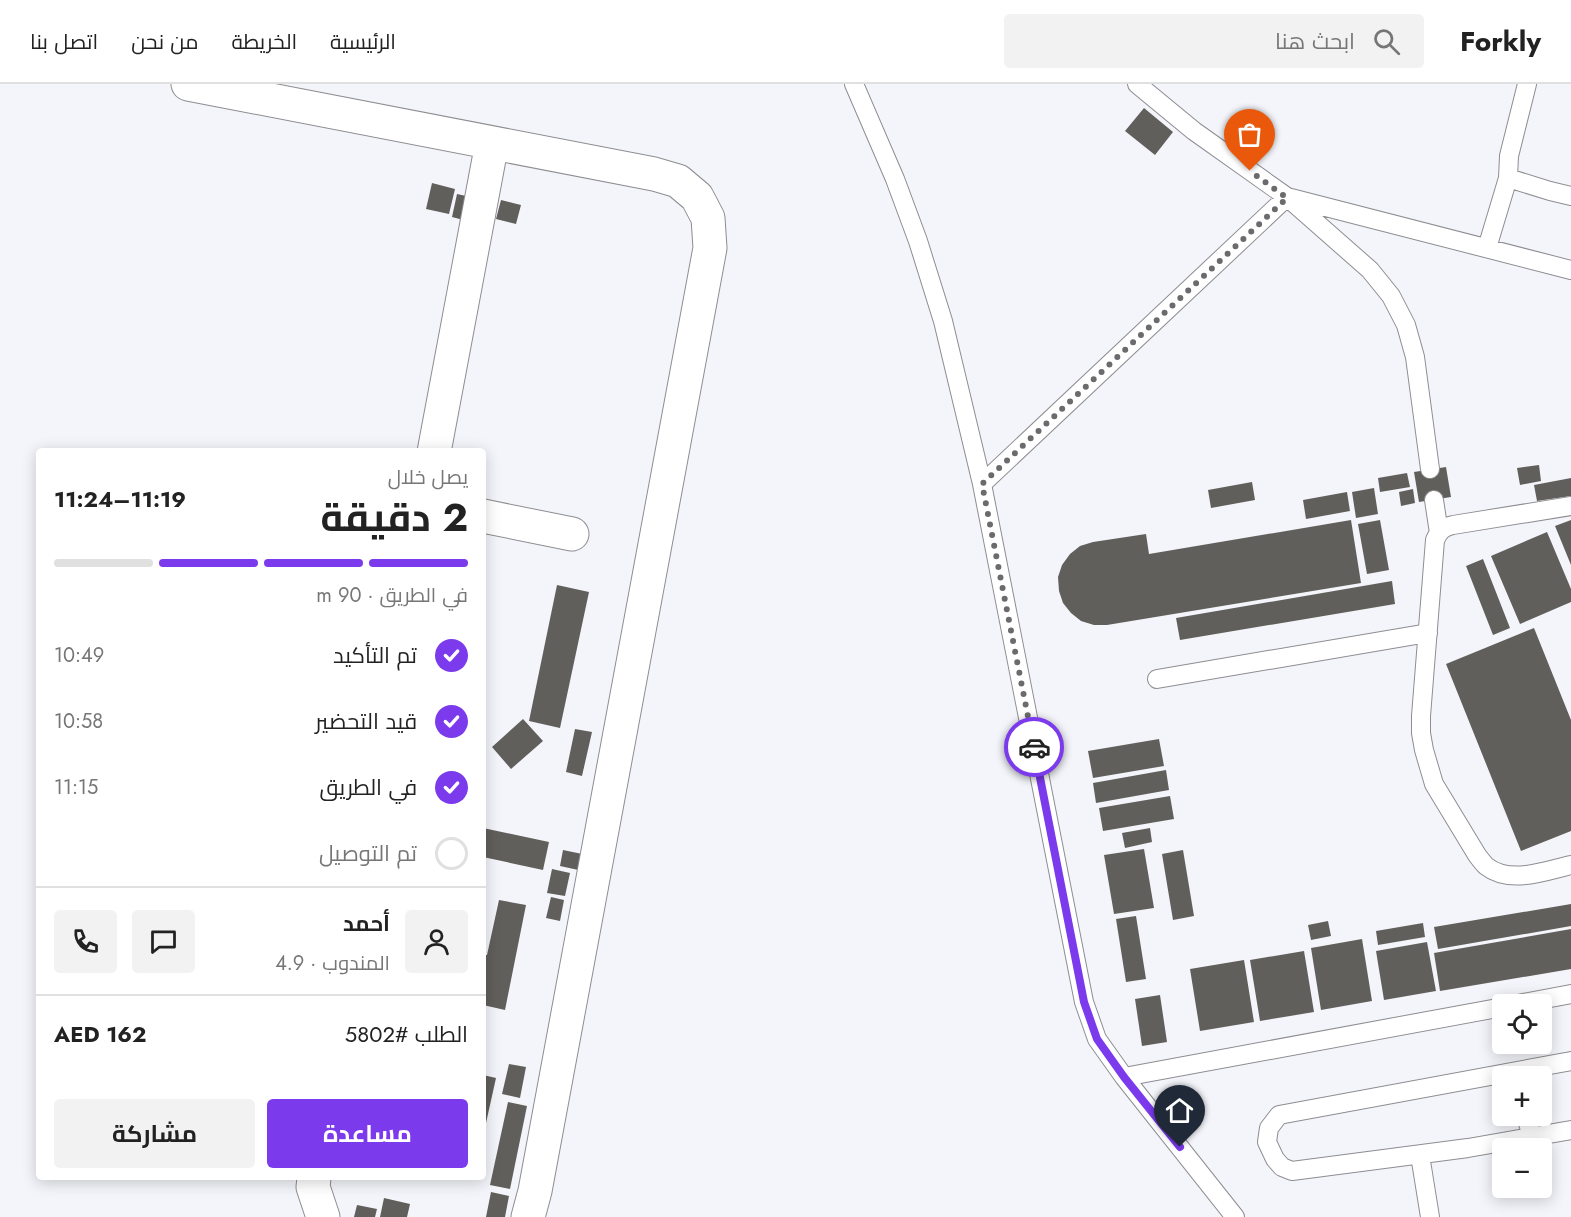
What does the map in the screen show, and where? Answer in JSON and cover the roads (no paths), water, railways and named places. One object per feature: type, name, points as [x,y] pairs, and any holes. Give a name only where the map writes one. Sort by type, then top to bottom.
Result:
[{"type":"street","points":[[188,84],[654,174],[678,181],[697,197],[708,218],[710,248],[532,1204],[556,1217]]},
{"type":"street","points":[[435,448],[492,143]]},
{"type":"street","points":[[486,517],[572,534]]},
{"type":"street","points":[[314,1180],[313,1187],[322,1217]]},
{"type":"lane","points":[[854,84],[895,179],[918,241],[943,321],[982,484],[1084,1002],[1097,1039],[1124,1077],[1235,1217]]},
{"type":"lane","points":[[1137,84],[1194,131],[1287,198],[1370,270],[1391,296],[1406,325],[1415,357],[1430,469]]},
{"type":"lane","points":[[1487,248],[1508,178],[1509,156],[1527,84]]},
{"type":"lane","points":[[1508,178],[1571,196]]},
{"type":"lane","points":[[982,484],[1287,198]]},
{"type":"lane","points":[[1287,198],[1571,270]]},
{"type":"lane","points":[[1434,500],[1439,532]]},
{"type":"lane","points":[[1571,506],[1454,525],[1445,527],[1439,532],[1435,540],[1421,716],[1424,750],[1434,784],[1486,866],[1497,873],[1510,876],[1571,865]]},
{"type":"lane","points":[[1157,679],[1428,633]]},
{"type":"lane","points":[[1552,998],[1571,994]]},
{"type":"lane","points":[[1124,1077],[1492,1009]]},
{"type":"lane","points":[[1551,1066],[1571,1061]]},
{"type":"lane","points":[[1492,1079],[1279,1115],[1269,1128],[1268,1142],[1275,1159],[1282,1167],[1293,1170],[1420,1155],[1571,1130]]},
{"type":"lane","points":[[1529,1126],[1532,1137]]},
{"type":"lane","points":[[1420,1155],[1430,1217]]}]
